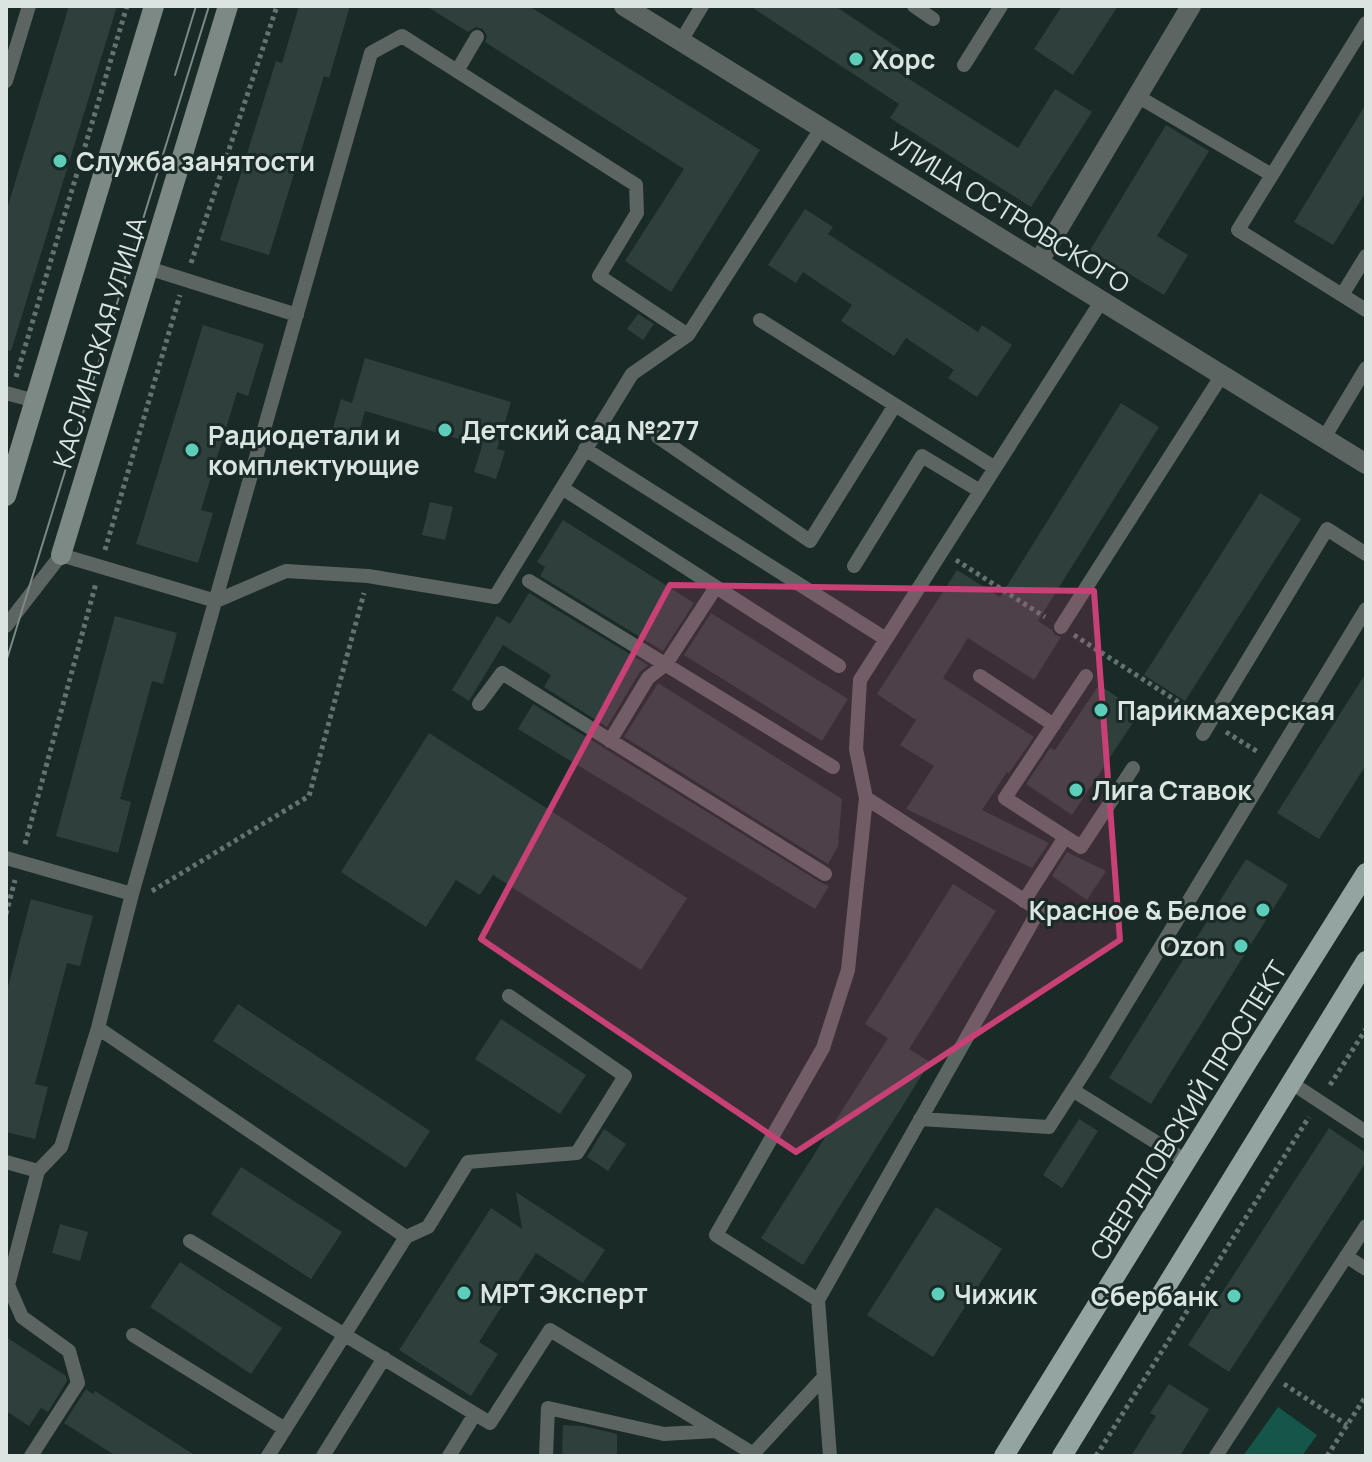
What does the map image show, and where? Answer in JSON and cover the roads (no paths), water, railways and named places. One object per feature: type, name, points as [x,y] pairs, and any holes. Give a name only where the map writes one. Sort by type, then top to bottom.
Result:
[{"type":"main road","name":"КАСЛИНСКАЯ УЛИЦА","points":[[6,496],[154,6]]},
{"type":"main road","name":"КАСЛИНСКАЯ УЛИЦА","points":[[61,555],[228,6]]},
{"type":"main road","name":"СВЕРДЛОВСКИЙ ПРОСПЕКТ","points":[[1004,1456],[1366,873]]},
{"type":"main road","points":[[1062,1456],[1366,961]]},
{"type":"street","name":"УЛИЦА ОСТРОВСКОГО","points":[[624,6],[1366,464]]},
{"type":"street","points":[[1039,261],[1191,6]]},
{"type":"lane","points":[[6,81],[29,6]]},
{"type":"lane","points":[[681,41],[702,6]]},
{"type":"lane","points":[[914,6],[933,19]]},
{"type":"lane","points":[[964,65],[1001,6]]},
{"type":"lane","points":[[1366,23],[1238,230],[1366,310]]},
{"type":"lane","points":[[31,1456],[78,1383],[69,1351],[22,1317],[8,1285],[38,1171],[61,1147],[98,1028],[131,899],[371,53],[402,36],[636,185],[637,213],[599,276],[688,335]]},
{"type":"lane","points":[[457,71],[477,37]]},
{"type":"lane","points":[[1137,96],[1272,175]]},
{"type":"lane","points":[[6,626],[61,555],[216,601],[286,571],[368,576],[495,597],[632,374],[688,335],[822,127]]},
{"type":"lane","points":[[1342,295],[1366,256]]},
{"type":"lane","points":[[148,268],[297,315]]},
{"type":"lane","points":[[818,1300],[716,1235],[823,1048],[848,970],[866,798],[856,749],[860,680],[1102,300]]},
{"type":"lane","points":[[760,320],[995,468]]},
{"type":"lane","points":[[1324,438],[1366,368]]},
{"type":"lane","points":[[1061,627],[1222,375]]},
{"type":"lane","points":[[8,394],[35,401]]},
{"type":"lane","points":[[658,437],[810,541],[895,405]]},
{"type":"lane","points":[[585,449],[886,639]]},
{"type":"lane","points":[[854,566],[922,456],[980,491]]},
{"type":"lane","points":[[562,488],[839,666]]},
{"type":"lane","points":[[1206,728],[1327,529],[1366,554]]},
{"type":"lane","points":[[529,581],[833,767]]},
{"type":"lane","points":[[610,741],[648,678],[666,664],[716,587]]},
{"type":"lane","points":[[920,1119],[1049,1127],[1074,1091],[1366,609]]},
{"type":"lane","points":[[479,704],[502,673],[825,874]]},
{"type":"lane","points":[[980,676],[1054,725]]},
{"type":"lane","points":[[1086,676],[1005,798],[1081,847],[1133,768]]},
{"type":"lane","points":[[830,1456],[818,1300],[1039,910],[866,798]]},
{"type":"lane","points":[[1024,901],[1065,837]]},
{"type":"lane","points":[[13,860],[131,899]]},
{"type":"lane","points":[[268,1456],[406,1237],[428,1227],[468,1162],[577,1153],[625,1076],[509,996]]},
{"type":"lane","points":[[98,1028],[406,1237]]},
{"type":"lane","points":[[1290,1082],[1366,1132]]},
{"type":"lane","points":[[1074,1091],[1186,1161]]},
{"type":"lane","points":[[6,1162],[38,1171]]},
{"type":"lane","points":[[1216,1456],[1366,1226]]},
{"type":"lane","points":[[190,1241],[490,1423],[550,1330],[755,1455],[824,1377]]},
{"type":"lane","points":[[1346,1256],[1366,1269]]},
{"type":"lane","points":[[133,1335],[285,1429]]},
{"type":"lane","points":[[323,1456],[384,1358]]},
{"type":"lane","points":[[546,1456],[548,1408],[664,1434],[715,1431]]},
{"type":"lane","points":[[449,1456],[475,1414]]},
{"type":"tram line","points":[[175,75],[196,6]]},
{"type":"tram line","points":[[6,662],[209,6]]},
{"type":"place","name":"Хорс","points":[[856,59]]},
{"type":"place","name":"Служба занятости","points":[[60,161]]},
{"type":"place","name":"Детский сад №277","points":[[445,430]]},
{"type":"place","name":"Радиодетали и комплектующие","points":[[192,450]]},
{"type":"place","name":"Парикмахерская","points":[[1101,710]]},
{"type":"place","name":"Лига Ставок","points":[[1076,790]]},
{"type":"place","name":"Красное & Белое","points":[[1263,910]]},
{"type":"place","name":"Ozon","points":[[1241,946]]},
{"type":"place","name":"МРТ Эксперт","points":[[464,1293]]},
{"type":"place","name":"Чижик","points":[[938,1294]]},
{"type":"place","name":"Сбербанк","points":[[1234,1296]]}]
